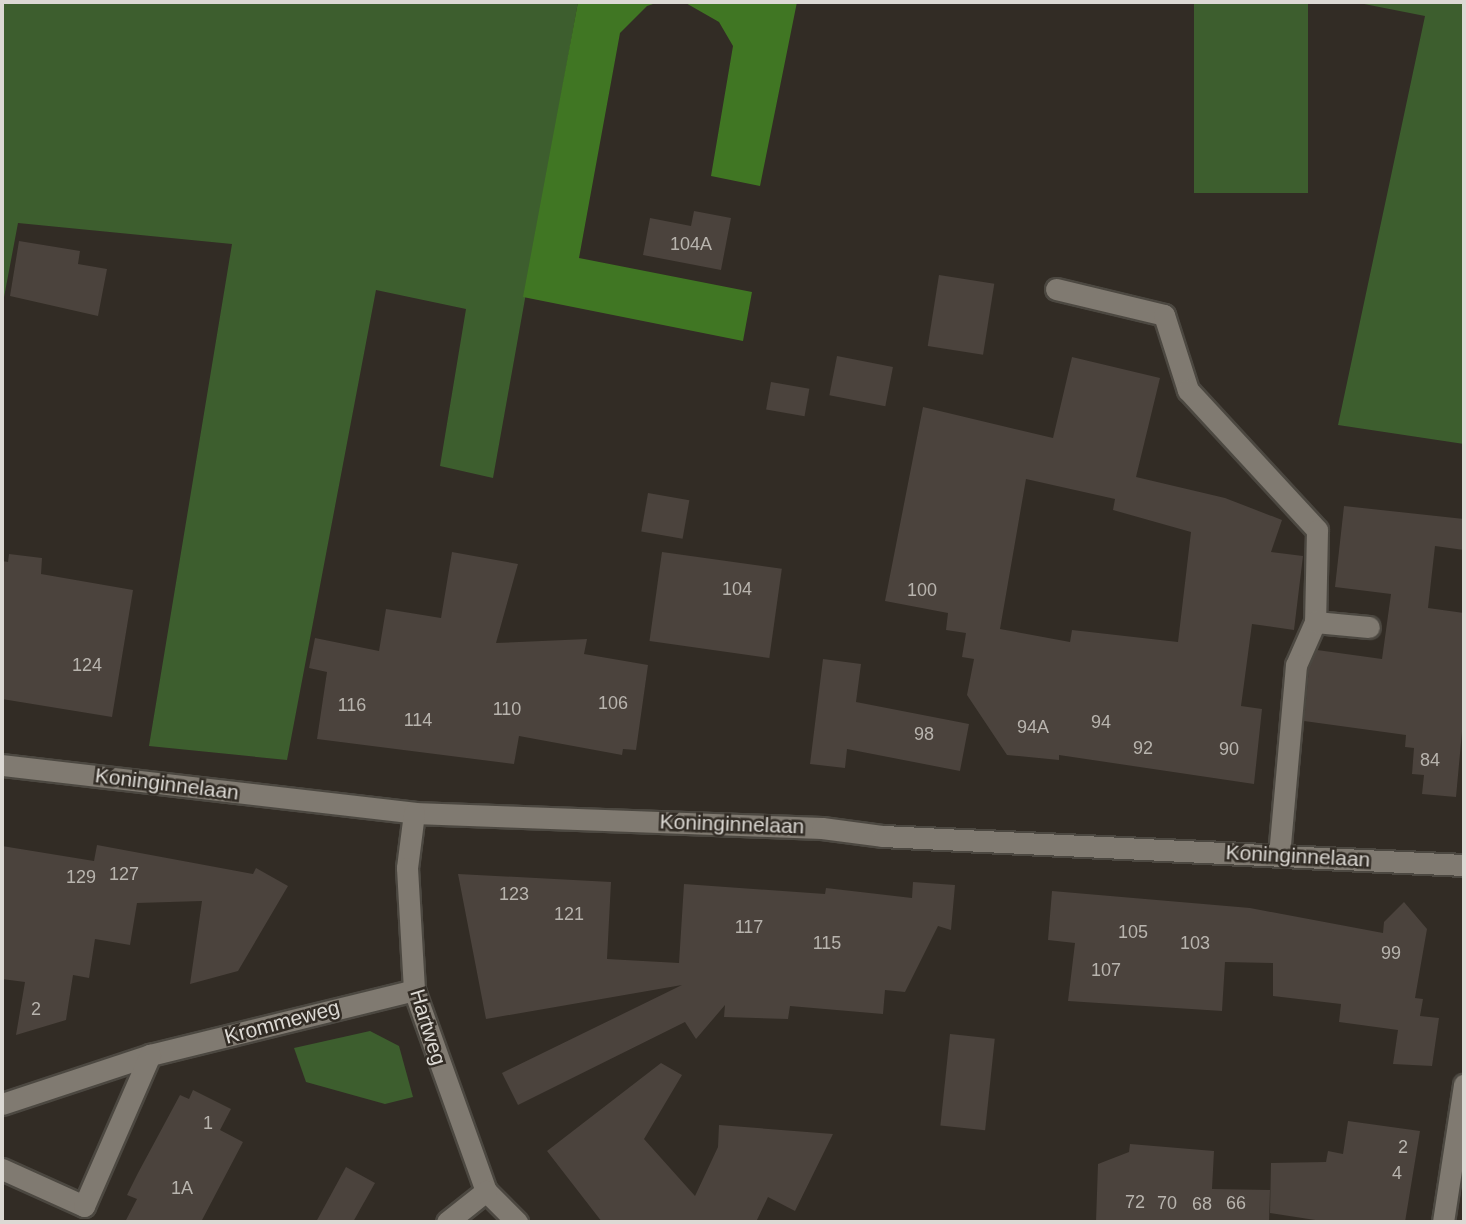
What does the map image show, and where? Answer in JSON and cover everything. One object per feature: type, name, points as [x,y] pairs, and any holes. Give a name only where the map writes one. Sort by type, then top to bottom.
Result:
[{"type":"street","points":[[1056,289],[1164,315],[1188,390],[1317,530],[1315,622],[1296,665],[1279,855]]},
{"type":"street","points":[[1315,622],[1369,627]]},
{"type":"street","name":"Koninginnelaan","points":[[2,765],[414,813],[822,828],[883,836],[1464,864]]},
{"type":"street","name":"Hartweg","points":[[414,813],[407,868],[414,990],[486,1191],[517,1222]]},
{"type":"street","name":"Krommeweg","points":[[2,1104],[150,1055],[414,990]]},
{"type":"street","points":[[2,1169],[84,1206],[150,1055]]},
{"type":"street","points":[[1443,1222],[1464,1085]]},
{"type":"street","points":[[447,1222],[486,1191]]},
{"type":"green space","points":[[2,2],[578,2],[493,478],[440,466],[466,309],[376,290],[287,760],[149,746],[232,244],[18,223],[2,308]]},
{"type":"green space","points":[[578,2],[659,2],[647,6],[620,33],[579,258],[752,292],[743,341],[523,297]]},
{"type":"green space","points":[[684,2],[797,2],[760,186],[711,176],[733,46],[719,22]]},
{"type":"green space","points":[[1194,2],[1308,2],[1308,193],[1194,193]]},
{"type":"green space","points":[[1354,2],[1464,2],[1464,444],[1338,425],[1425,16]]},
{"type":"green space","points":[[370,1031],[399,1046],[413,1097],[385,1104],[306,1082],[294,1048]]},
{"type":"building","points":[[694,211],[731,218],[721,270],[643,255],[650,218],[691,226]]},
{"type":"building","points":[[19,241],[80,251],[78,264],[107,269],[98,316],[10,296]]},
{"type":"building","points":[[939,275],[994,284],[983,355],[928,346]]},
{"type":"building","points":[[837,356],[893,367],[885,406],[829,395]]},
{"type":"building","points":[[1072,357],[1160,378],[1136,477],[1225,498],[1282,520],[1271,552],[1303,556],[1294,630],[1252,624],[1241,706],[1262,709],[1254,784],[1059,755],[1059,760],[1007,755],[967,695],[974,659],[962,657],[966,633],[946,630],[948,613],[885,601],[923,407],[1053,438]],"holes":[[[1026,479],[1115,499],[1113,510],[1191,532],[1178,642],[1072,630],[1070,642],[1000,629]]]},
{"type":"building","points":[[771,382],[809,389],[805,416],[766,410]]},
{"type":"building","points":[[648,493],[689,500],[683,539],[641,531]]},
{"type":"building","points":[[1344,506],[1464,519],[1464,550],[1435,546],[1428,608],[1464,613],[1464,710],[1456,797],[1422,794],[1424,775],[1412,774],[1414,748],[1405,747],[1406,735],[1304,721],[1309,668],[1317,650],[1382,659],[1391,594],[1335,587]]},
{"type":"building","points":[[452,552],[518,564],[496,643],[587,639],[584,654],[648,665],[636,750],[623,749],[622,755],[519,736],[514,764],[317,739],[327,672],[309,668],[315,638],[379,651],[386,609],[441,618]]},
{"type":"building","points":[[662,552],[782,569],[769,658],[649,641]]},
{"type":"building","points":[[9,554],[42,558],[41,574],[133,590],[112,717],[2,699],[2,561],[8,562]]},
{"type":"building","points":[[823,659],[861,664],[856,702],[969,724],[960,771],[847,749],[845,768],[810,764]]},
{"type":"building","points":[[97,845],[253,874],[256,868],[288,886],[238,971],[190,984],[202,901],[137,903],[130,945],[95,939],[89,978],[73,975],[66,1020],[16,1035],[25,982],[2,979],[2,846],[94,861]]},
{"type":"building","points":[[458,874],[611,882],[607,959],[679,963],[684,884],[825,894],[826,888],[912,898],[913,882],[955,885],[951,930],[938,926],[905,992],[885,990],[883,1014],[790,1006],[788,1019],[724,1017],[725,1005],[696,1039],[685,1022],[518,1105],[502,1073],[682,985],[486,1019]]},
{"type":"building","points":[[1052,891],[1250,908],[1383,933],[1384,922],[1404,902],[1427,929],[1415,998],[1423,999],[1420,1016],[1439,1018],[1432,1066],[1393,1064],[1398,1030],[1339,1022],[1341,1004],[1273,996],[1273,963],[1225,962],[1222,1011],[1068,1001],[1075,943],[1048,940]]},
{"type":"building","points":[[950,1034],[995,1039],[985,1130],[940,1125]]},
{"type":"building","points":[[661,1063],[682,1075],[644,1139],[695,1196],[718,1147],[719,1125],[833,1134],[795,1211],[768,1197],[756,1222],[602,1222],[547,1151]]},
{"type":"building","points":[[193,1090],[231,1109],[220,1130],[243,1142],[201,1222],[125,1222],[137,1199],[127,1195],[138,1173],[180,1095],[189,1099]]},
{"type":"building","points":[[1348,1121],[1420,1131],[1405,1222],[1328,1222],[1270,1213],[1271,1163],[1326,1162],[1328,1151],[1343,1154]]},
{"type":"building","points":[[1130,1144],[1214,1151],[1212,1189],[1270,1190],[1269,1222],[1096,1222],[1098,1164],[1129,1152]]},
{"type":"building","points":[[346,1167],[375,1183],[353,1222],[316,1222]]}]
